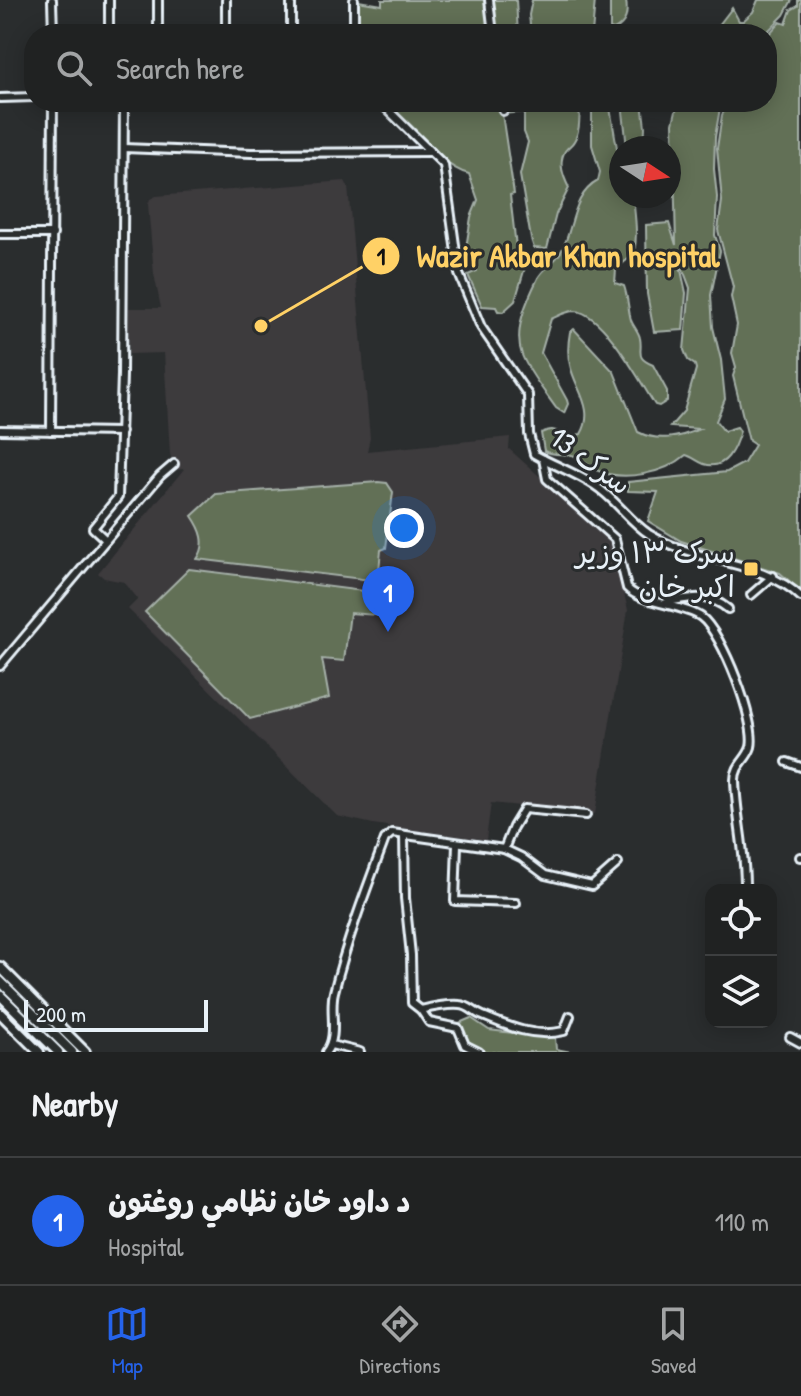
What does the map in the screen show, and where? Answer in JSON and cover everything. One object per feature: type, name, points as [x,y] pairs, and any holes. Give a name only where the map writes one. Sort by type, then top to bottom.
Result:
[{"type":"main road","points":[[0,967],[85,1052]]},
{"type":"main road","points":[[0,981],[72,1052]]},
{"type":"main road","points":[[0,995],[58,1052]]},
{"type":"main road","points":[[0,1013],[39,1052]]},
{"type":"street","points":[[52,0],[53,24]]},
{"type":"street","points":[[109,0],[109,24]]},
{"type":"street","points":[[158,0],[158,24]]},
{"type":"street","points":[[226,0],[226,24]]},
{"type":"street","points":[[291,0],[291,24]]},
{"type":"street","points":[[354,0],[354,24]]},
{"type":"street","points":[[489,0],[492,24]]},
{"type":"street","points":[[0,98],[24,97]]},
{"type":"street","points":[[51,431],[53,112]]},
{"type":"street","points":[[106,540],[93,528],[118,497],[124,112]]},
{"type":"street","name":"سرک 13","points":[[390,112],[444,165],[459,274],[473,312],[528,395],[530,443],[534,454],[593,484],[648,533],[714,560],[773,576],[787,583],[801,597]]},
{"type":"street","points":[[124,148],[292,153],[431,152]]},
{"type":"street","points":[[0,234],[53,234]]},
{"type":"street","points":[[0,430],[121,432]]},
{"type":"street","points":[[543,459],[547,479],[615,539],[627,588],[639,596],[664,602],[704,620],[723,647],[747,706],[751,745],[735,772],[736,815],[745,884]]},
{"type":"street","points":[[0,666],[160,476],[174,464]]},
{"type":"street","points":[[751,595],[773,576]]},
{"type":"street","points":[[664,602],[689,596],[712,600],[728,609]]},
{"type":"street","points":[[787,762],[801,767]]},
{"type":"street","points":[[504,849],[524,809],[586,815]]},
{"type":"street","points":[[326,1052],[331,1045],[332,997],[349,936],[385,839],[392,833],[504,849],[545,875],[592,886],[618,863]]},
{"type":"street","points":[[404,835],[412,1003],[429,1022],[458,1028],[465,1045],[479,1052]]},
{"type":"street","points":[[457,844],[455,901],[516,903]]},
{"type":"street","points":[[421,1010],[459,1005],[525,1032],[542,1034],[564,1031],[570,1016]]},
{"type":"street","points":[[790,1037],[801,1043]]},
{"type":"street","points":[[331,1045],[360,1052]]},
{"type":"shaded area","points":[[345,181],[348,187],[370,438],[367,451],[510,437],[509,449],[611,540],[628,610],[595,814],[491,803],[486,840],[337,816],[128,609],[138,599],[124,582],[104,578],[98,573],[184,469],[175,470],[170,454],[164,353],[129,354],[129,308],[161,308],[154,274],[150,199],[156,196]]},
{"type":"green space","points":[[382,0],[516,0],[517,24],[358,24],[358,1],[382,5]]},
{"type":"green space","points":[[532,0],[595,0],[593,24],[530,24]]},
{"type":"green space","points":[[610,0],[626,0],[626,18],[622,24],[610,24]]},
{"type":"green space","points":[[758,0],[792,0],[775,24],[720,24],[732,8],[739,21],[753,12]]},
{"type":"green space","points":[[798,0],[801,0],[801,591],[780,573],[681,541],[648,521],[658,492],[628,491],[628,482],[727,472],[744,463],[755,445],[749,441],[733,376],[736,367],[732,353],[737,325],[731,297],[733,287],[718,230],[722,201],[717,148],[723,112],[777,112],[777,25],[780,22],[786,24],[791,10],[798,6]]},
{"type":"green space","points":[[394,112],[524,112],[502,114],[514,194],[510,195],[516,247],[526,264],[515,301],[503,312],[496,307],[482,306],[468,275],[477,271],[475,258],[464,260],[471,217],[478,200],[469,174],[449,165]]},
{"type":"green space","points":[[524,112],[580,112],[578,132],[562,160],[563,174],[569,188],[556,214],[547,249],[534,248],[531,239],[520,175],[528,142],[524,132]]},
{"type":"green space","points":[[592,112],[611,112],[615,136],[609,136],[609,208],[634,208],[636,231],[634,254],[616,269],[615,283],[624,286],[631,320],[640,338],[641,357],[653,365],[667,391],[667,401],[655,405],[609,335],[586,314],[572,311],[551,319],[541,353],[567,400],[564,413],[556,408],[522,355],[520,325],[538,278],[559,254],[578,203],[589,187],[598,181],[600,172],[592,145]]},
{"type":"green space","points":[[623,112],[643,112],[645,136],[626,136]]},
{"type":"green space","points":[[676,112],[719,112],[714,169],[717,197],[715,235],[720,251],[711,295],[725,399],[716,421],[724,431],[737,427],[740,431],[732,451],[718,464],[704,464],[686,455],[666,467],[643,474],[607,474],[593,469],[575,456],[544,451],[541,433],[553,430],[568,437],[581,434],[585,425],[583,399],[568,357],[570,332],[574,329],[614,372],[638,432],[668,438],[699,429],[670,427],[684,411],[696,369],[684,350],[690,288],[678,256],[686,293],[683,330],[654,332],[647,294],[646,225],[669,223],[676,245],[675,208],[681,208],[681,136],[673,136]]},
{"type":"green space","points":[[387,483],[393,492],[386,548],[381,550],[378,581],[197,559],[202,548],[202,537],[192,516],[216,494]]},
{"type":"green space","points":[[189,569],[379,593],[376,615],[350,613],[344,661],[322,659],[329,698],[250,719],[145,612]]},
{"type":"green space","points":[[471,1018],[489,1030],[555,1038],[556,1049],[571,1052],[483,1052],[467,1040],[459,1023]]},
{"type":"place","name":"Wazir Akbar Khan hospital","points":[[261,326]]},
{"type":"place","name":"سرک ۱۳ وزیر اکبر خان","points":[[751,569]]},
{"type":"place","name":"د داود خان نظامي روغتون","points":[[388,632]]}]
